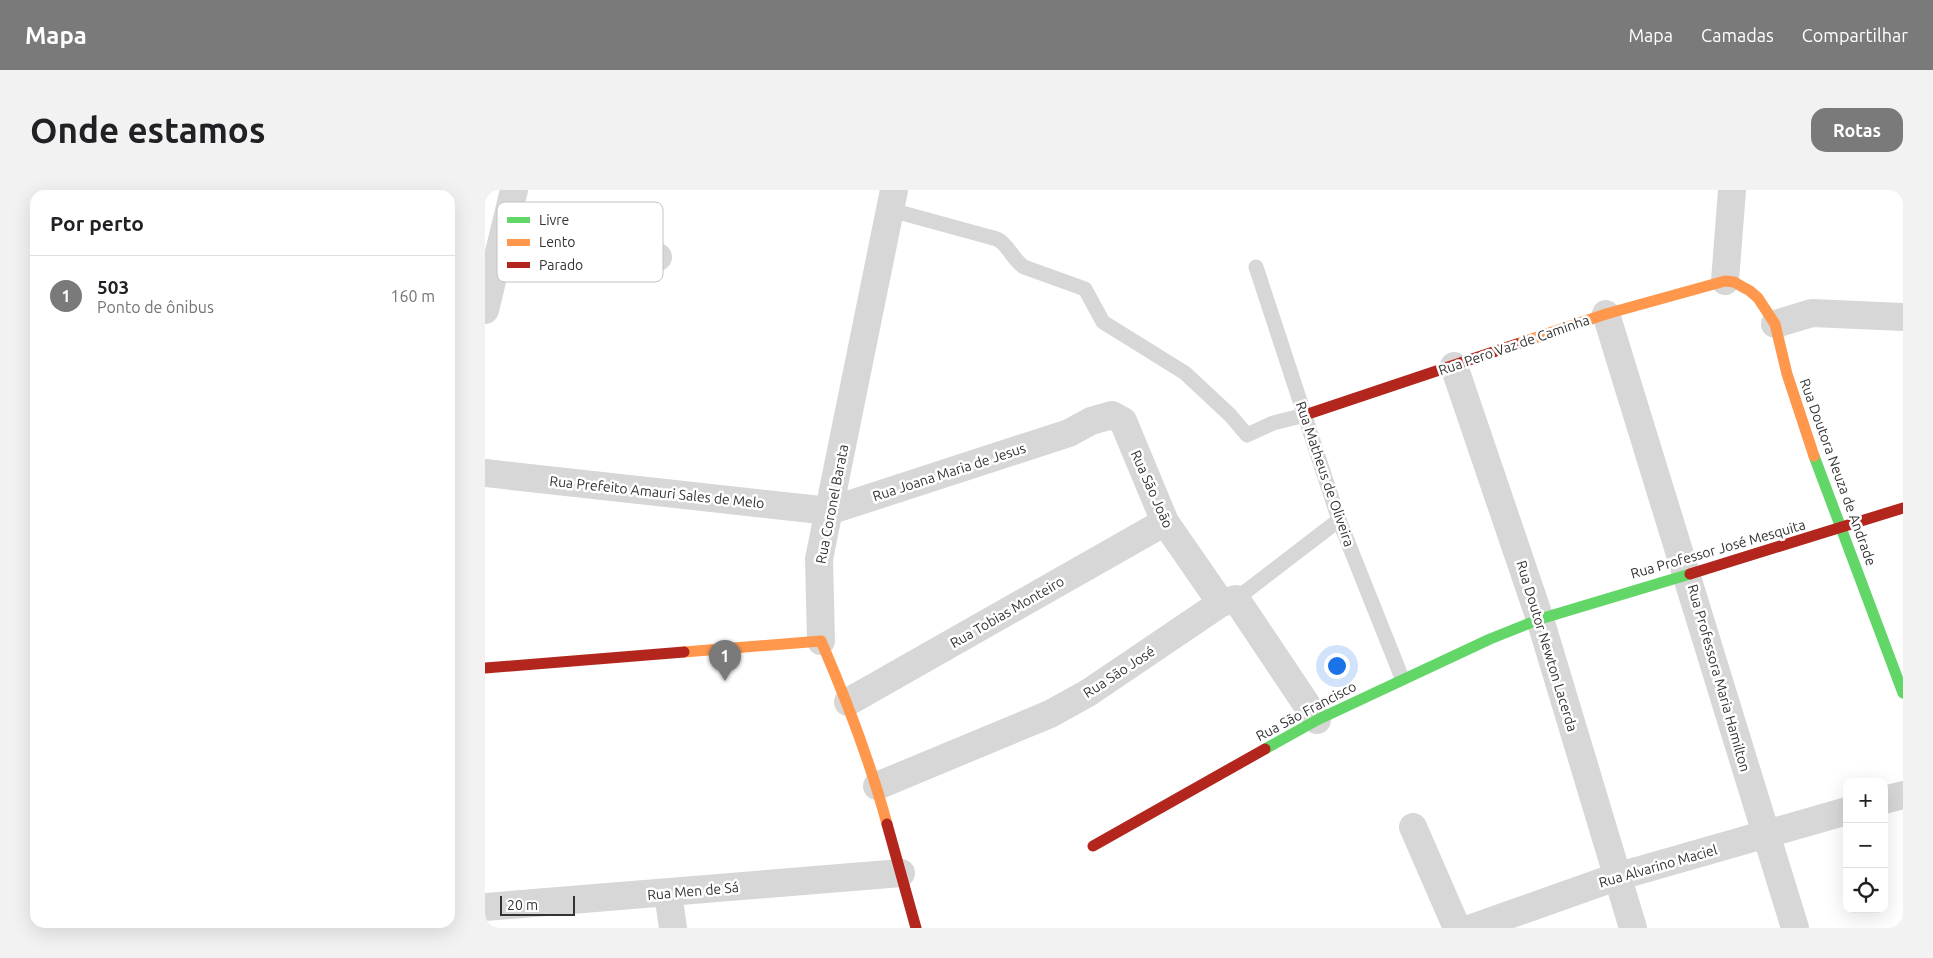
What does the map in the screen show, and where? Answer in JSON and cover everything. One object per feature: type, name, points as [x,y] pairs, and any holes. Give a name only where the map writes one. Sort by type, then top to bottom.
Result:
[{"type":"street","points":[[1725,281],[1732,190]]},
{"type":"street","name":"Rua Coronel Barata","points":[[892,200],[819,559],[821,641],[849,702],[877,786],[916,928]]},
{"type":"street","points":[[485,310],[497,264]]},
{"type":"street","name":"Rua Pero Vaz de Caminha","points":[[1305,415],[1606,314],[1725,281]]},
{"type":"street","name":"Rua Doutora Neuza de Andrade","points":[[1725,281],[1734,282],[1750,291],[1758,298],[1775,324],[1787,374],[1801,417],[1903,693]]},
{"type":"street","points":[[1775,324],[1812,313],[1903,317]]},
{"type":"street","name":"Rua Professora Maria Hamilton","points":[[1606,314],[1687,573],[1765,836],[1795,928]]},
{"type":"street","name":"Rua Doutor Newton Lacerda","points":[[1453,366],[1540,619],[1633,928]]},
{"type":"street","name":"Rua São João","points":[[1069,433],[1104,416],[1117,416],[1123,421],[1165,522],[1228,601],[1317,720]]},
{"type":"street","name":"Rua Joana Maria de Jesus","points":[[829,511],[1069,433]]},
{"type":"street","name":"Rua Prefeito Amauri Sales de Melo","points":[[485,473],[829,511]]},
{"type":"street","name":"Rua Professor José Mesquita","points":[[1540,619],[1687,573],[1843,528],[1903,508]]},
{"type":"street","name":"Rua Tobias Monteiro","points":[[849,702],[1165,522]]},
{"type":"street","name":"Rua São José","points":[[877,786],[1050,714],[1089,693],[1228,601]]},
{"type":"street","name":"Rua São Francisco","points":[[1093,846],[1317,720],[1403,678],[1540,619]]},
{"type":"street","points":[[485,668],[821,641]]},
{"type":"street","points":[[1888,799],[1903,795]]},
{"type":"street","name":"Rua Alvarino Maciel","points":[[1473,928],[1616,876],[1843,813]]},
{"type":"street","points":[[1413,827],[1457,928]]},
{"type":"street","name":"Rua Men de Sá","points":[[485,908],[901,873]]},
{"type":"street","points":[[668,893],[673,928]]},
{"type":"lane","points":[[892,200],[997,239],[1005,243],[1016,261],[1024,266],[1085,290],[1103,322],[1185,373],[1230,415],[1247,435],[1273,423],[1305,415]]},
{"type":"lane","name":"Rua Matheus de Oliveira","points":[[1256,268],[1339,520],[1403,678]]},
{"type":"lane","name":"Rua São José","points":[[1228,601],[1339,520]]},
{"type":"traffic: fast","points":[[1814,456],[1903,693]]},
{"type":"traffic: fast","points":[[1265,749],[1317,720],[1490,639],[1540,619],[1690,574]]},
{"type":"traffic: slow","points":[[1517,344],[1606,314],[1725,281],[1734,282],[1758,298],[1775,324],[1787,374],[1814,456]]},
{"type":"traffic: slow","points":[[684,652],[821,641],[857,731],[887,824]]},
{"type":"traffic: jam","points":[[1305,415],[1517,344]]},
{"type":"traffic: jam","points":[[1690,574],[1903,508]]},
{"type":"traffic: jam","points":[[485,668],[684,652]]},
{"type":"traffic: jam","points":[[1093,846],[1265,749]]},
{"type":"traffic: jam","points":[[887,824],[916,928]]},
{"type":"place","name":"503","points":[[725,681]]}]
